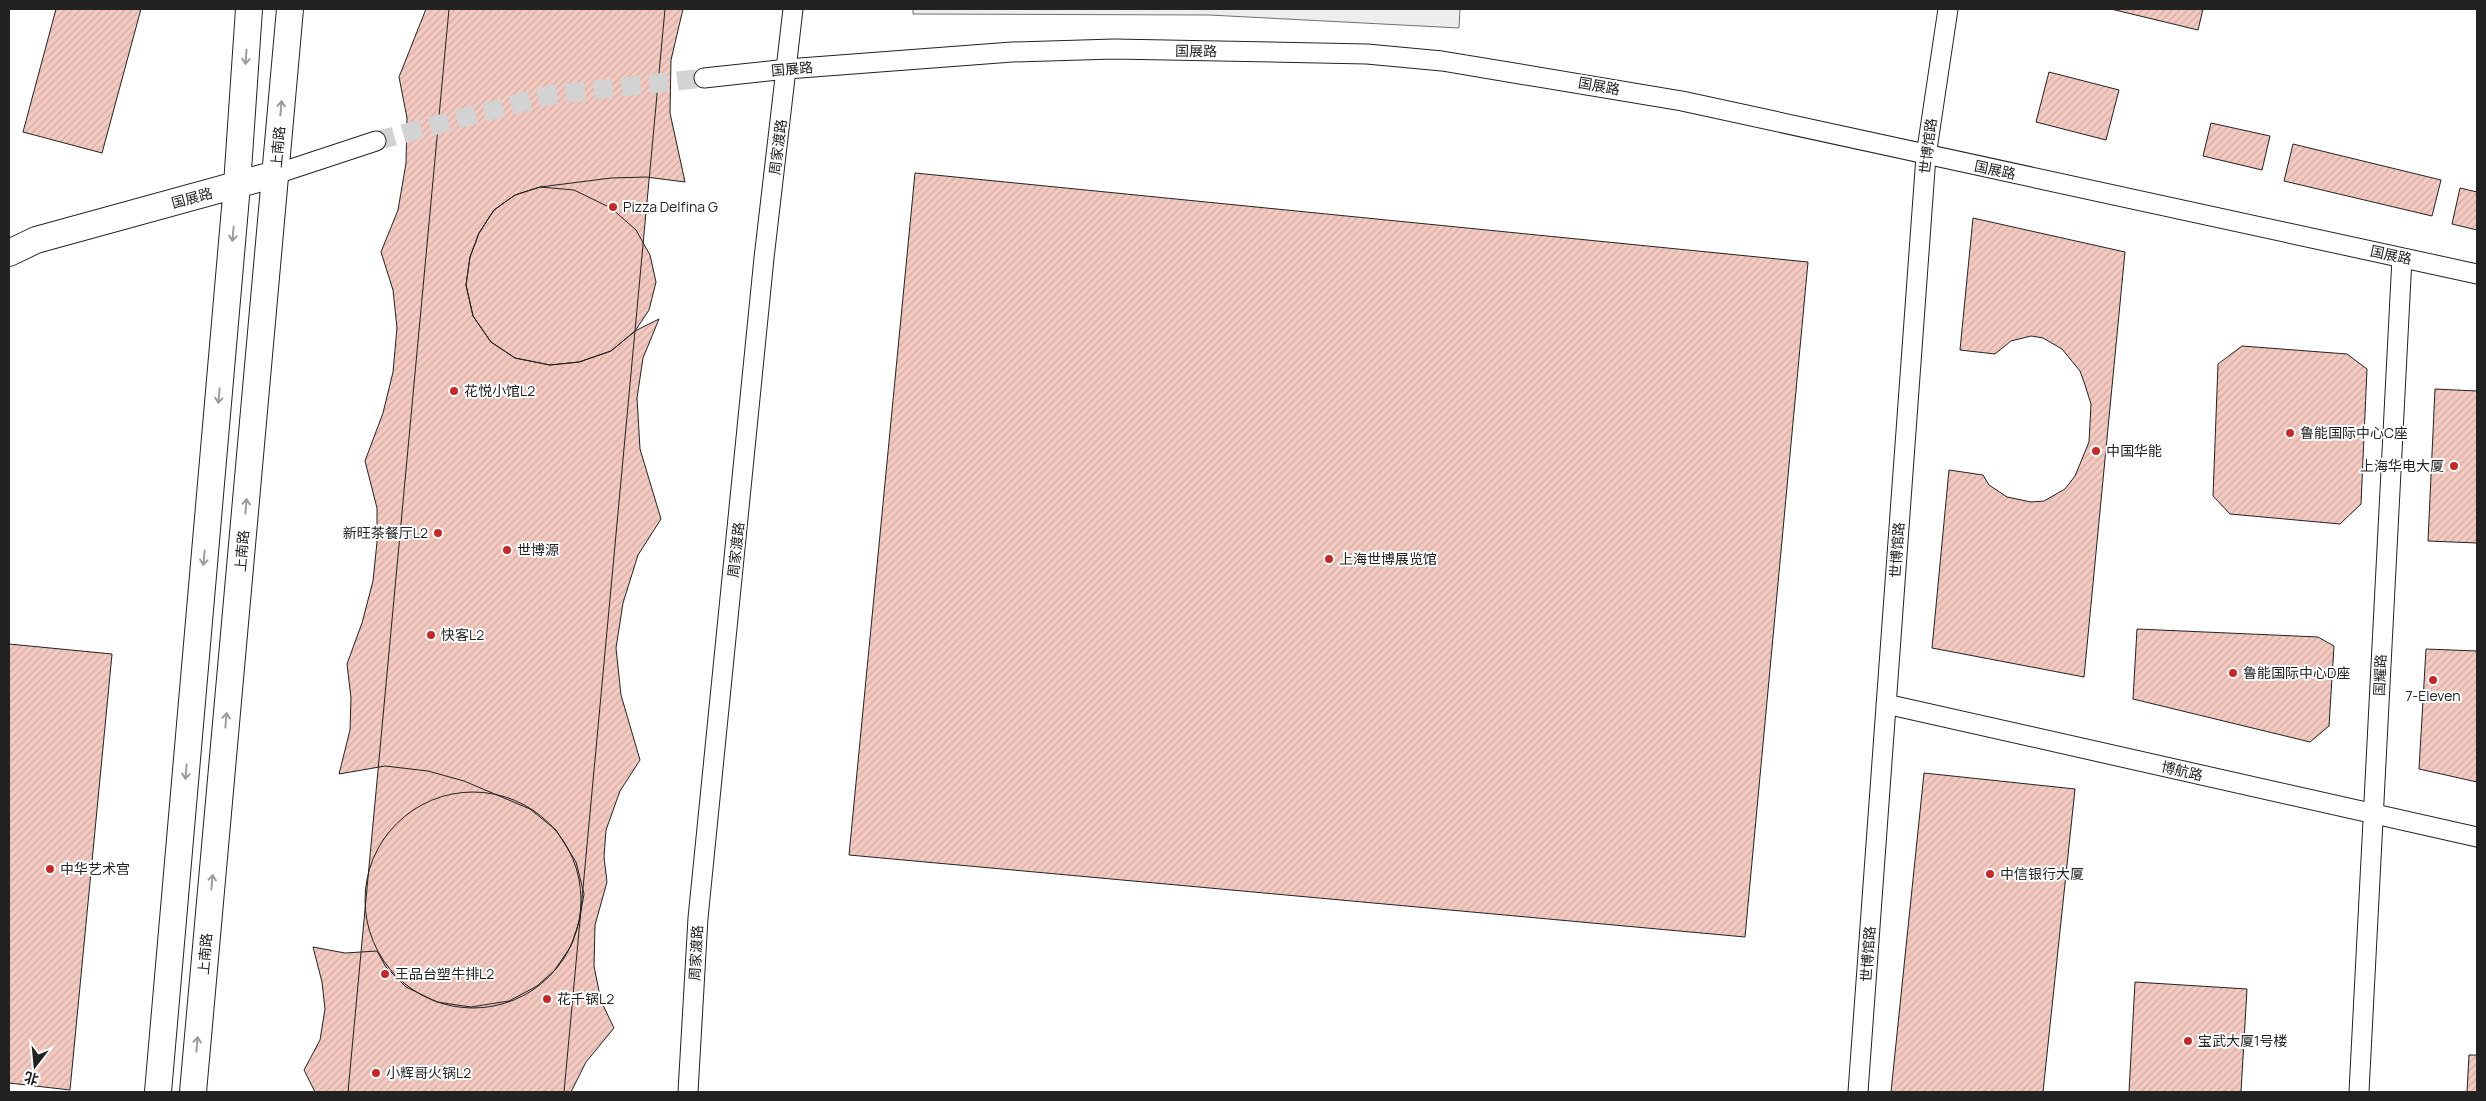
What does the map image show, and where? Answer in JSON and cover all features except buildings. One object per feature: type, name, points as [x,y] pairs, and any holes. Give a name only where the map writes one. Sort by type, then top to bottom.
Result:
[{"type":"main road","points":[[158,1092],[237,185],[249,9]]},
{"type":"main road","name":"上南路","points":[[193,1092],[290,9]]},
{"type":"main road","name":"国展路","points":[[9,253],[36,240],[276,174]]},
{"type":"street","name":"周家渡路","points":[[688,1092],[698,918],[764,258],[793,9]]},
{"type":"street","name":"世博馆路","points":[[1858,1092],[1926,156],[1948,9]]},
{"type":"street","name":"国展路","points":[[704,78],[787,69],[1012,52],[1105,49],[1367,54],[1478,67],[1671,99],[1926,156],[2477,274]]},
{"type":"street","name":"国展路","points":[[276,174],[376,141]]},
{"type":"street","name":"国耀路","points":[[2360,1092],[2402,258]]},
{"type":"street","name":"博航路","points":[[1886,704],[2477,837]]},
{"type":"shaded area","points":[[913,9],[1460,9],[1459,28],[1209,15],[913,14]]},
{"type":"tunnel","points":[[376,141],[550,95],[704,78]]},
{"type":"place","name":"Pizza Delfina G","points":[[613,207]]},
{"type":"place","name":"花悦小馆L2","points":[[454,391]]},
{"type":"place","name":"鲁能国际中心C座","points":[[2290,433]]},
{"type":"place","name":"中国华能","points":[[2096,451]]},
{"type":"place","name":"上海华电大厦","points":[[2454,466]]},
{"type":"place","name":"新旺茶餐厅L2","points":[[438,533]]},
{"type":"place","name":"世博源","points":[[507,550]]},
{"type":"place","name":"上海世博展览馆","points":[[1329,559]]},
{"type":"place","name":"快客L2","points":[[431,635]]},
{"type":"place","name":"鲁能国际中心D座","points":[[2233,673]]},
{"type":"place","name":"7-Eleven","points":[[2433,680]]},
{"type":"place","name":"中华艺术宫","points":[[50,869]]},
{"type":"place","name":"中信银行大厦","points":[[1990,874]]},
{"type":"place","name":"王品台塑牛排L2","points":[[385,974]]},
{"type":"place","name":"花千锅L2","points":[[547,999]]},
{"type":"place","name":"宝武大厦1号楼","points":[[2188,1041]]},
{"type":"place","name":"小辉哥火锅L2","points":[[376,1073]]}]
